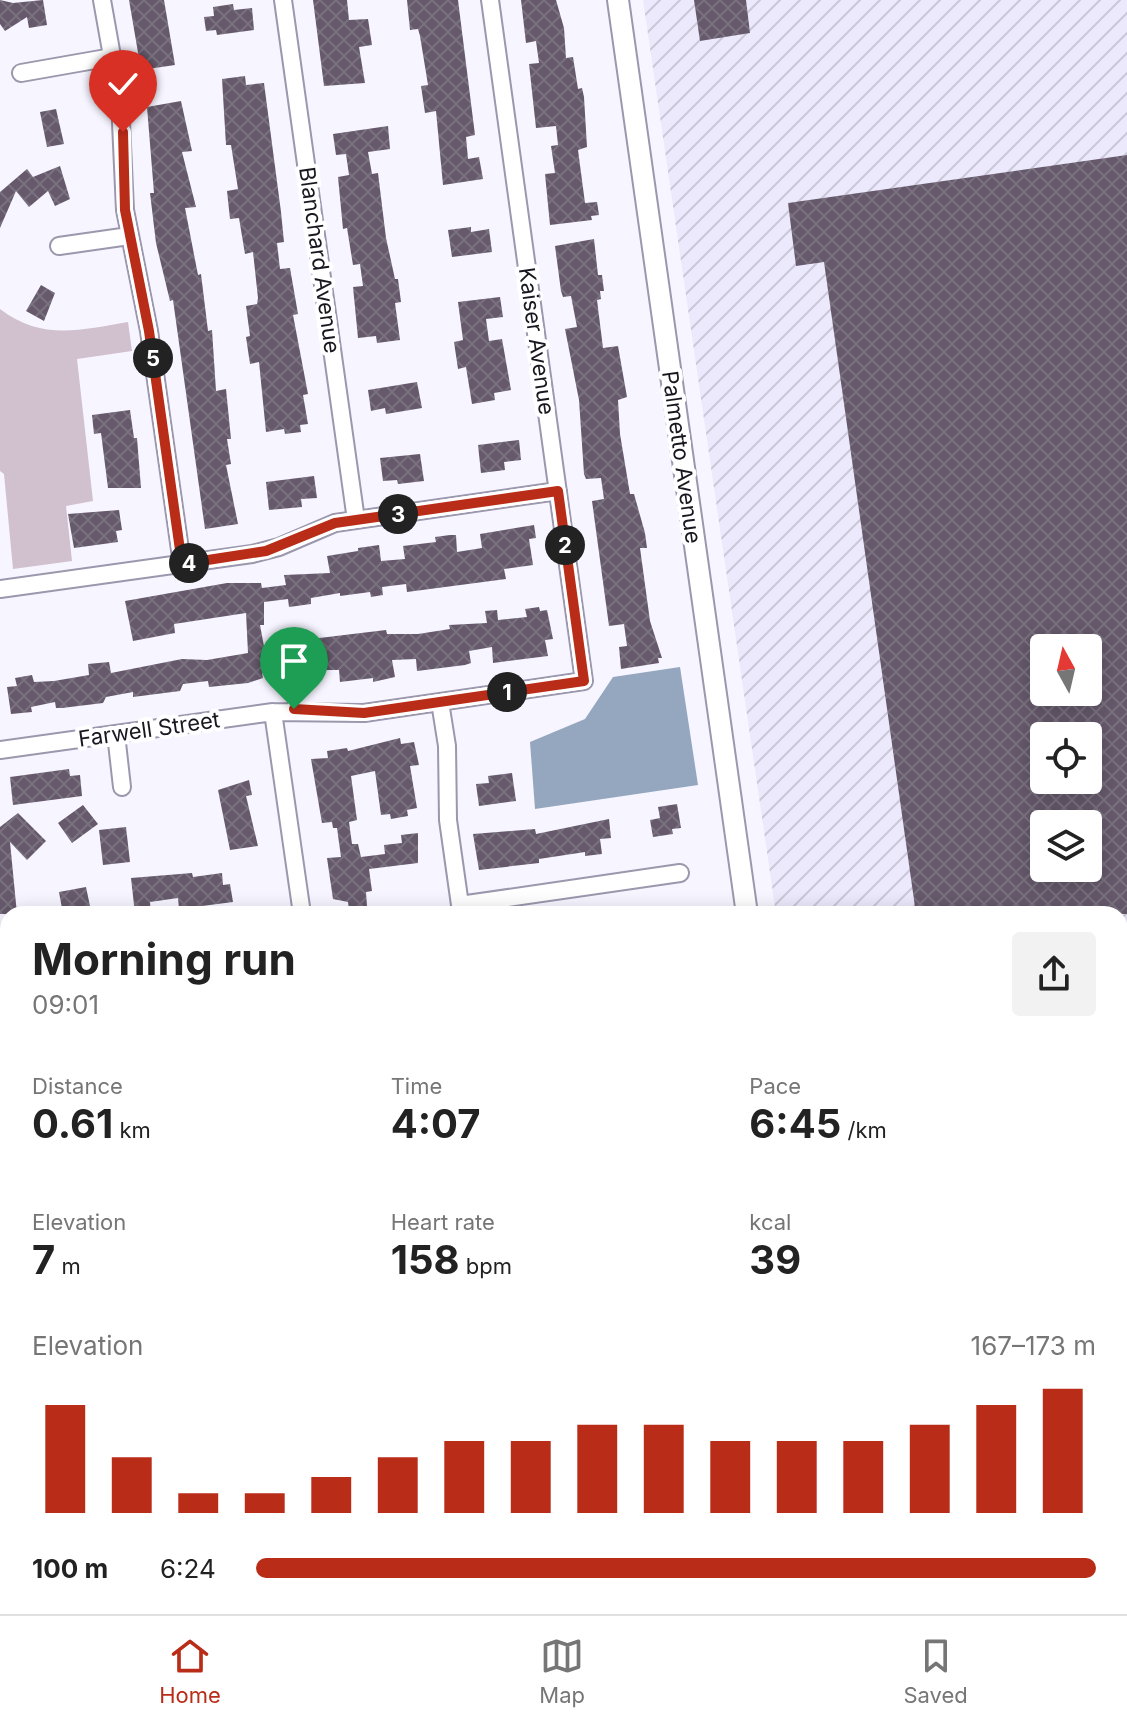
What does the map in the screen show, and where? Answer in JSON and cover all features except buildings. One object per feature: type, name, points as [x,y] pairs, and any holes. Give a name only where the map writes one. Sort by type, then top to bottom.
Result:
[{"type":"street","points":[[102,0],[120,101],[129,236],[149,331],[182,564]]},
{"type":"street","name":"Blanchard Avenue","points":[[283,0],[356,520]]},
{"type":"street","name":"Kaiser Avenue","points":[[490,0],[584,681]]},
{"type":"street","name":"Palmetto Avenue","points":[[618,0],[746,906]]},
{"type":"street","points":[[21,73],[112,57]]},
{"type":"street","points":[[59,246],[129,236]]},
{"type":"street","points":[[0,589],[266,551],[320,528],[356,520],[558,491]]},
{"type":"street","name":"Farwell Street","points":[[0,750],[273,712],[309,710],[347,714],[584,681]]},
{"type":"street","points":[[440,702],[448,758],[448,820],[459,906]]},
{"type":"street","points":[[273,712],[301,906]]},
{"type":"street","points":[[116,734],[122,787]]},
{"type":"street","points":[[484,906],[680,873]]},
{"type":"shaded area","points":[[643,0],[1127,0],[1127,906],[775,906]]},
{"type":"shaded area","points":[[0,309],[31,326],[46,329],[77,330],[128,322],[132,351],[77,359],[93,501],[66,506],[72,561],[13,569],[4,474],[0,471]]},
{"type":"water","points":[[680,667],[698,785],[535,809],[530,742],[585,719],[613,677]]},
{"type":"route","points":[[123,132],[125,210],[149,331],[182,564],[266,551],[335,523],[558,491],[584,681],[364,713],[294,709]]}]
